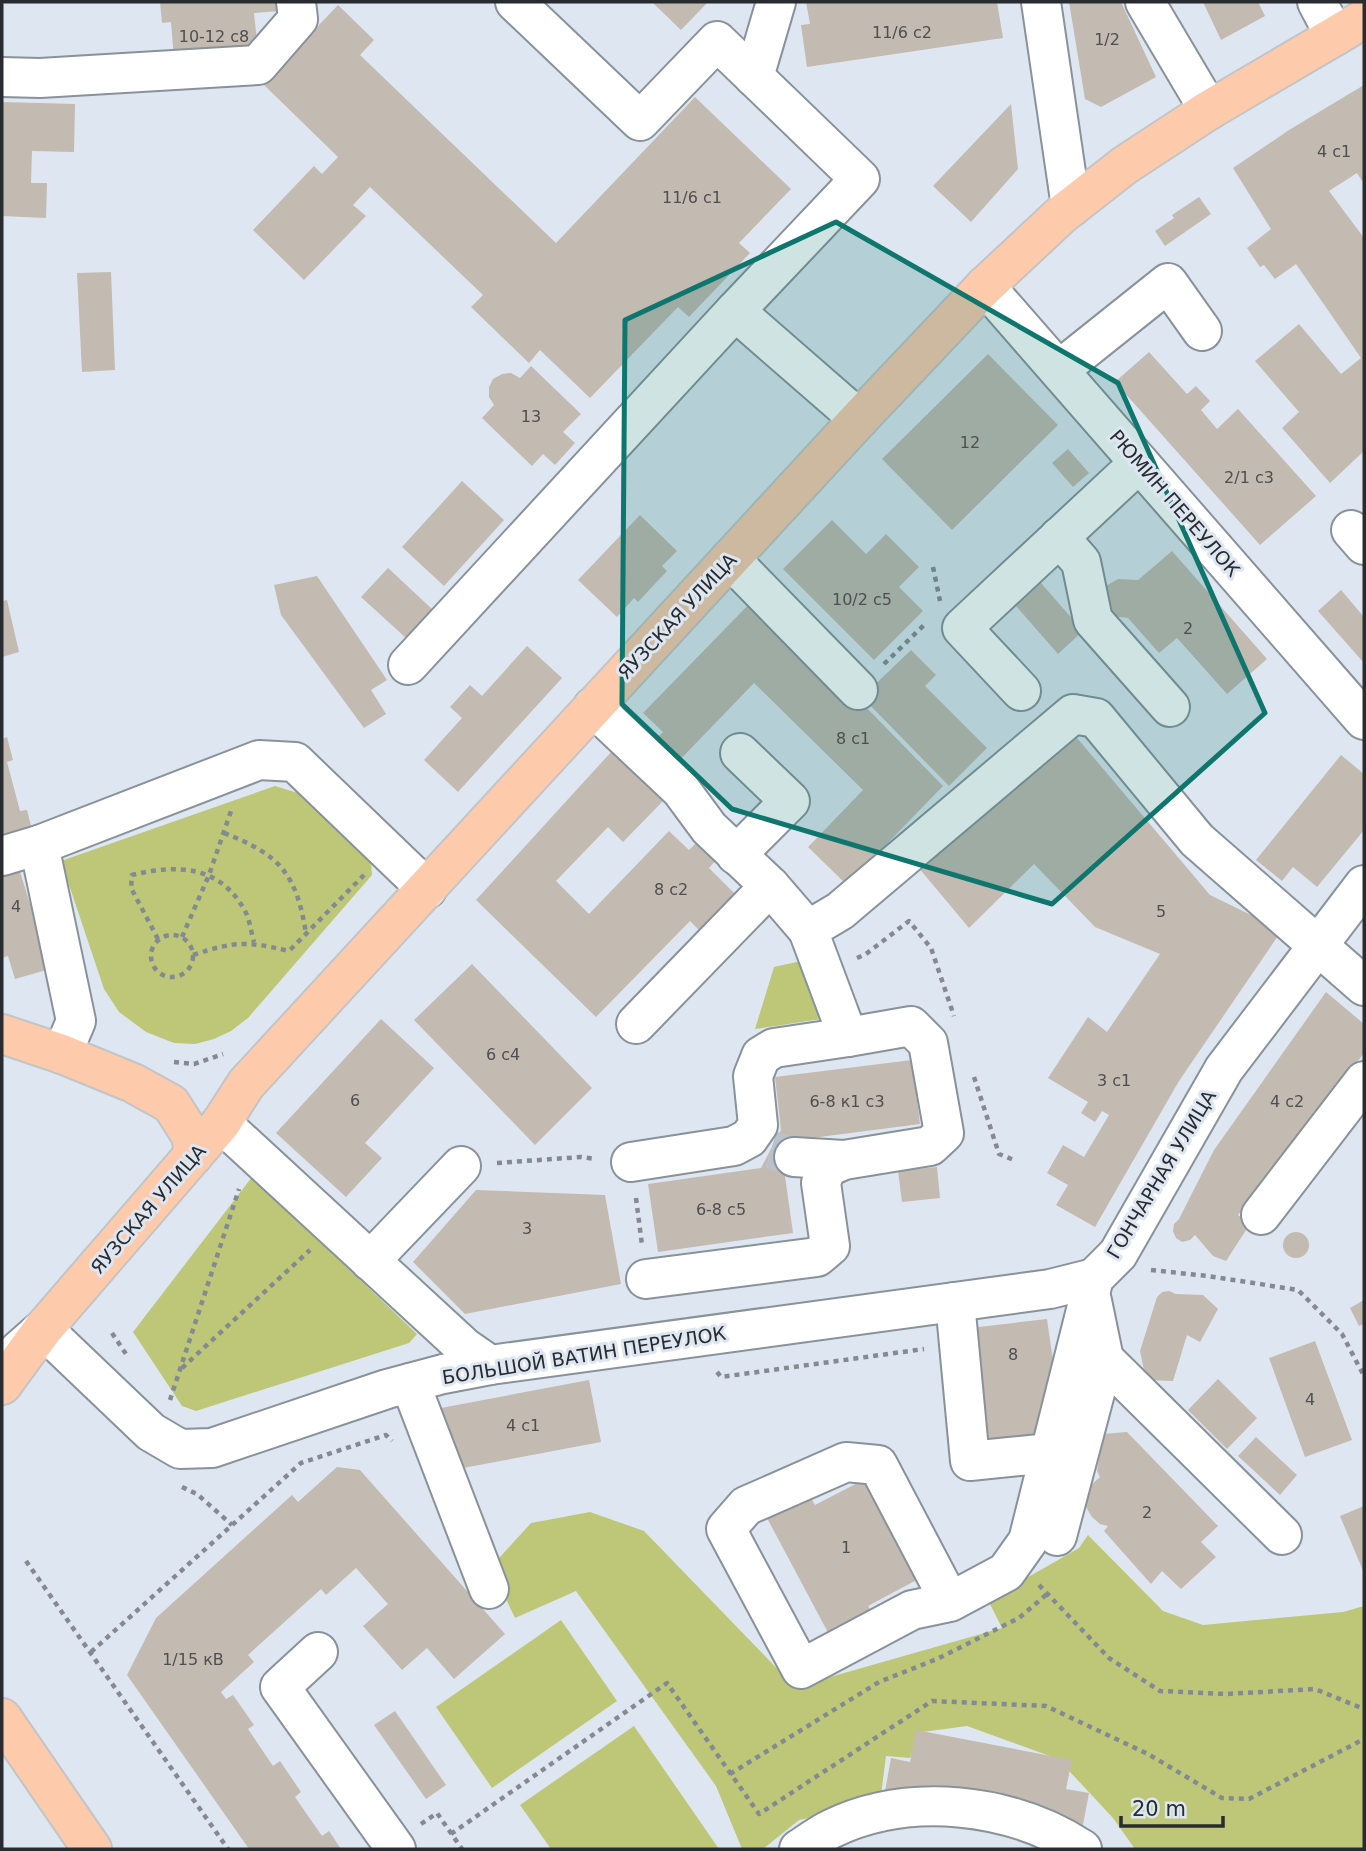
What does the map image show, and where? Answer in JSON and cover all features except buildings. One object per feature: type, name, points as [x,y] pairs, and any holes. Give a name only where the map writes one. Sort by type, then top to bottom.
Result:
[{"type":"main road","name":"ЯУЗСКАЯ УЛИЦА","points":[[172,1104],[188,1108],[203,1107],[224,1098],[237,1068],[427,889],[859,419],[985,286],[1071,207],[1125,165],[1209,110],[1350,27]]},
{"type":"main road","points":[[2,1034],[62,1054],[132,1083],[172,1104],[192,1138],[193,1156]]},
{"type":"main road","name":"ЯУЗСКАЯ УЛИЦА","points":[[2,1385],[43,1329],[221,1123],[237,1068]]},
{"type":"main road","points":[[2,1718],[92,1849]]},
{"type":"street","points":[[2,77],[40,78],[258,65],[298,19],[296,2]]},
{"type":"street","points":[[408,665],[735,310],[860,179],[716,41],[639,121],[515,2]]},
{"type":"street","points":[[754,77],[776,2]]},
{"type":"street","points":[[1041,2],[1071,207]]},
{"type":"street","points":[[1145,2],[1209,110]]},
{"type":"street","points":[[1317,2],[1350,27]]},
{"type":"street","points":[[1059,370],[1168,283],[1202,331]]},
{"type":"street","name":"РЮМИН ПЕРЕУЛОК","points":[[985,286],[1364,720]]},
{"type":"street","points":[[735,310],[859,419]]},
{"type":"street","points":[[1021,691],[961,628],[1139,463]]},
{"type":"street","points":[[1059,537],[1081,562],[1093,620],[1170,706]]},
{"type":"street","points":[[730,559],[858,690]]},
{"type":"street","points":[[593,707],[681,790],[709,828],[769,886],[808,930],[848,1037]]},
{"type":"street","points":[[808,930],[840,911],[1073,714],[1096,718],[1197,840],[1364,986]]},
{"type":"street","points":[[736,855],[790,801],[740,754]]},
{"type":"street","points":[[2,856],[38,845],[259,760],[295,762],[427,889]]},
{"type":"street","points":[[38,845],[76,1021],[62,1054]]},
{"type":"street","name":"ГОНЧАРНАЯ УЛИЦА","points":[[1092,1285],[1118,1254],[1224,1069],[1364,885]]},
{"type":"street","points":[[636,1024],[769,886]]},
{"type":"street","points":[[646,1279],[817,1256],[830,1245],[821,1183],[826,1168],[844,1160],[930,1146],[944,1133],[928,1043],[911,1026],[774,1048],[761,1056],[753,1076],[758,1125],[772,1148]]},
{"type":"street","points":[[1261,1215],[1364,1082]]},
{"type":"street","points":[[221,1123],[464,1347],[490,1365]]},
{"type":"street","points":[[631,1162],[734,1146],[772,1148],[844,1160]]},
{"type":"street","points":[[370,1261],[461,1166]]},
{"type":"street","points":[[950,1602],[878,1465],[846,1462],[746,1506],[726,1529],[801,1669],[912,1610],[950,1602],[1006,1572],[1033,1545],[1104,1359],[1092,1285]]},
{"type":"street","points":[[1033,1545],[1050,1453],[1092,1285]]},
{"type":"street","name":"БОЛЬШОЙ ВАТИН ПЕРЕУЛОК","points":[[43,1329],[151,1432],[180,1449],[204,1449],[233,1442],[410,1383],[490,1365],[1092,1285]]},
{"type":"street","points":[[954,1302],[970,1461],[1050,1453]]},
{"type":"street","name":"ЯУЗСКАЯ УЛИЦА","points":[[2,1367],[43,1329]]},
{"type":"street","points":[[1104,1359],[1282,1535]]},
{"type":"street","points":[[410,1383],[489,1589]]},
{"type":"street","points":[[318,1652],[280,1687],[390,1847]]},
{"type":"street","points":[[799,1849],[831,1829],[873,1814],[922,1807],[966,1807],[1014,1818],[1064,1837],[1082,1849]]},
{"type":"path","points":[[933,567],[941,608]]},
{"type":"path","points":[[858,690],[932,617]]},
{"type":"path","points":[[182,937],[209,875],[247,764]]},
{"type":"path","points":[[224,832],[270,856],[289,877],[301,901],[307,934]]},
{"type":"path","points":[[193,955],[225,944],[254,943],[289,951],[387,850]]},
{"type":"path","points":[[158,939],[131,888],[132,875],[177,867],[209,875],[229,888],[246,913],[254,943]]},
{"type":"path","points":[[166,935],[182,937],[191,946],[193,955],[186,973],[167,977],[159,973],[152,966],[152,947],[158,939],[166,935]]},
{"type":"path","points":[[171,1062],[237,1068]]},
{"type":"path","points":[[170,1402],[251,1152]]},
{"type":"path","points":[[999,1154],[1014,1160]]},
{"type":"path","points":[[461,1166],[581,1157],[631,1162],[646,1279]]},
{"type":"path","points":[[181,1368],[334,1228]]},
{"type":"path","points":[[1144,1269],[1298,1290],[1342,1334],[1364,1376]]},
{"type":"path","points":[[91,1652],[301,1463],[386,1435],[404,1454],[433,1443]]},
{"type":"path","points":[[1033,1545],[1047,1594],[1109,1658],[1160,1690],[1226,1694],[1315,1689],[1364,1709]]},
{"type":"path","points":[[26,1561],[228,1849]]},
{"type":"path","points":[[730,1774],[879,1682],[937,1659],[1019,1618],[1047,1594]]},
{"type":"path","points":[[451,1834],[667,1683],[759,1814],[932,1701],[1046,1706],[1148,1754],[1222,1798],[1249,1799],[1364,1739]]},
{"type":"path","points":[[423,1823],[437,1814],[462,1849]]},
{"type":"highlighted area","points":[[836,222],[1118,383],[1265,713],[1052,904],[732,809],[622,704],[625,320]]},
{"type":"green space","points":[[275,786],[311,797],[370,850],[372,875],[248,1018],[231,1031],[195,1044],[174,1043],[146,1032],[119,1012],[104,989],[61,861]]},
{"type":"green space","points":[[801,961],[821,1019],[755,1029],[774,967]]},
{"type":"green space","points":[[252,1177],[417,1334],[409,1343],[196,1411],[182,1406],[133,1332]]},
{"type":"green space","points":[[590,1512],[644,1531],[795,1687],[1002,1628],[988,1600],[1079,1548],[1088,1535],[1163,1611],[1203,1625],[1343,1612],[1364,1606],[1364,1849],[1135,1849],[1113,1818],[1058,1759],[967,1726],[922,1732],[910,1758],[886,1756],[880,1803],[799,1820],[763,1849],[742,1849],[716,1786],[576,1591],[515,1618],[491,1567],[531,1523]]},
{"type":"green space","points":[[561,1620],[617,1701],[492,1788],[436,1707]]},
{"type":"green space","points":[[634,1726],[719,1849],[551,1849],[520,1805]]},
{"type":"tunnel","points":[[771,1150],[794,1157]]}]
